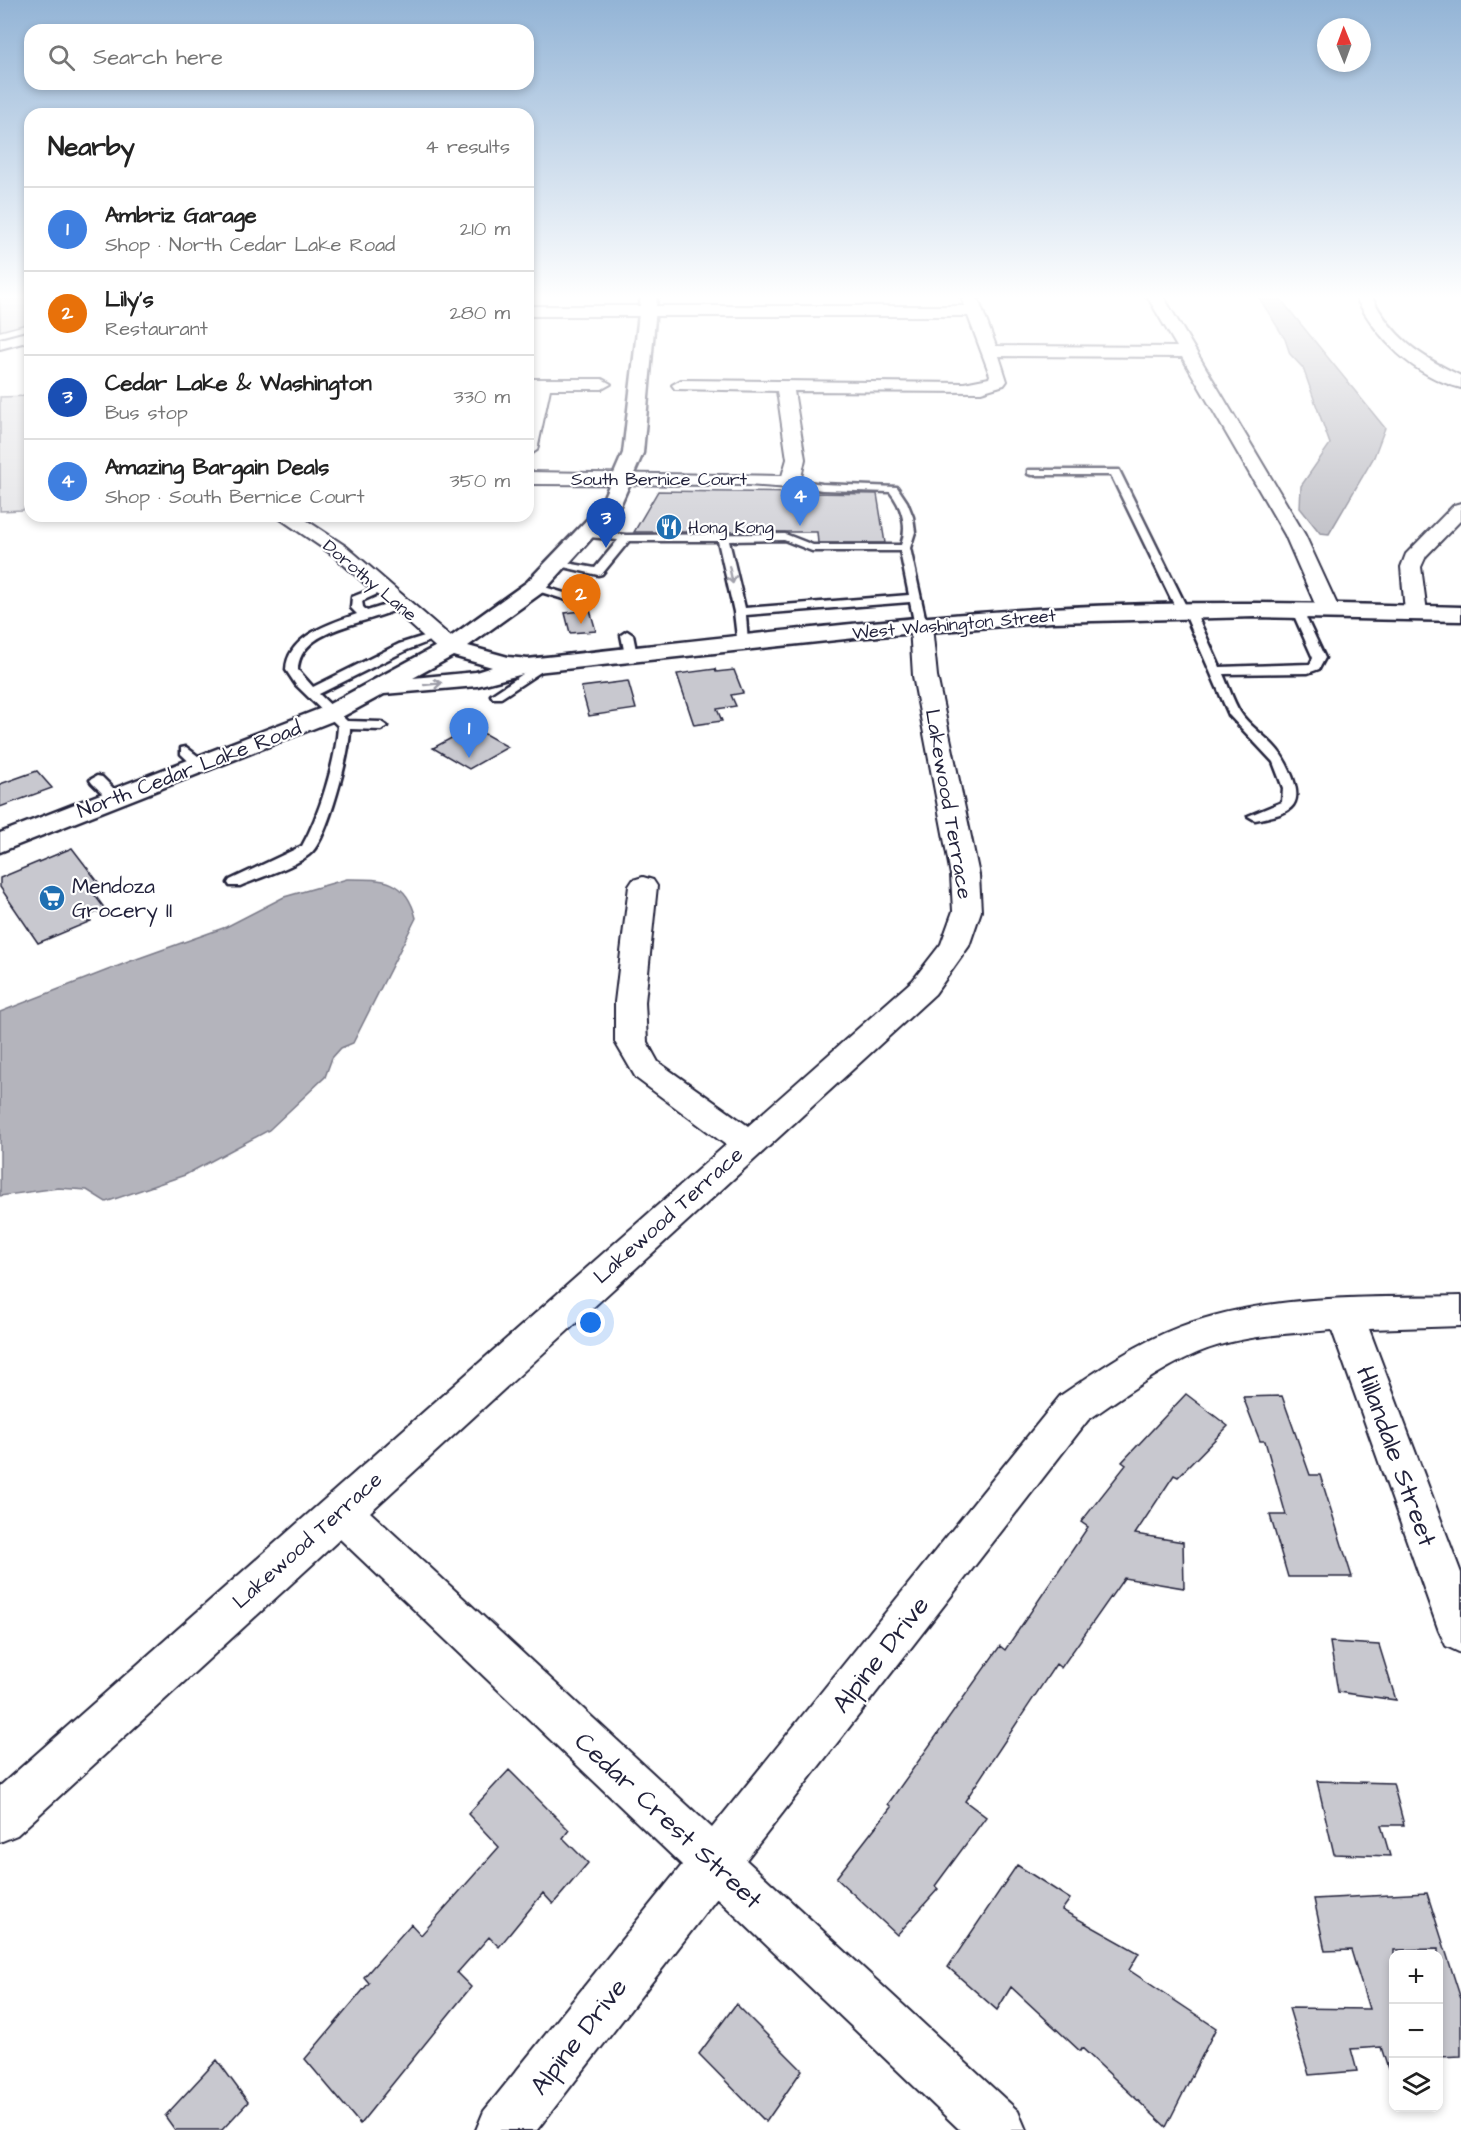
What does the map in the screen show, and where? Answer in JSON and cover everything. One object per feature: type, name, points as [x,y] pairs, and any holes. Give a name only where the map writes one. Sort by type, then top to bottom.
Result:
[{"type":"main road","name":"North Cedar Lake Road","points":[[0,843],[116,799],[194,759],[338,719],[375,689],[444,642],[535,587],[609,508],[633,453],[639,395]]},
{"type":"main road","name":"West Washington Street","points":[[444,642],[507,664],[536,665],[629,645],[742,643],[917,612],[1052,615],[1186,611],[1329,611],[1461,614]]},
{"type":"main road","name":"North Cedar Lake Road","points":[[375,689],[477,679],[536,665]]},
{"type":"street","points":[[786,395],[796,459],[790,482]]},
{"type":"street","points":[[1214,395],[1295,536],[1329,611]]},
{"type":"street","name":"South Bernice Court","points":[[534,478],[747,479],[790,482]]},
{"type":"street","points":[[1416,612],[1411,567],[1416,554],[1461,509]]},
{"type":"street","name":"Dorothy Lane","points":[[295,522],[340,551],[444,642]]},
{"type":"street","name":"Lakewood Terrace","points":[[0,1818],[924,987],[955,946],[967,911],[964,875],[926,676],[917,612]]},
{"type":"street","points":[[643,886],[630,1002],[631,1042],[647,1070],[748,1144]]},
{"type":"street","name":"Alpine Drive","points":[[503,2130],[1074,1408],[1123,1374],[1190,1339],[1266,1320],[1345,1314],[1461,1311]]},
{"type":"street","name":"Hillandale Street","points":[[1345,1314],[1461,1631]]},
{"type":"street","name":"Cedar Crest Street","points":[[340,1511],[999,2130]]},
{"type":"lane","points":[[1032,472],[1115,472],[1216,671],[1235,715],[1279,761],[1290,788],[1291,799],[1287,805],[1277,811],[1255,816]]},
{"type":"lane","points":[[740,612],[917,612],[905,548],[911,537],[905,502],[893,489],[822,487],[790,482]]},
{"type":"lane","points":[[585,534],[626,538],[785,537],[812,548],[905,548]]},
{"type":"lane","points":[[556,564],[598,572],[626,538]]},
{"type":"lane","points":[[723,538],[740,612],[742,643]]},
{"type":"lane","points":[[535,587],[573,599]]},
{"type":"lane","points":[[367,616],[357,608],[356,599],[382,588]]},
{"type":"lane","points":[[235,883],[306,849],[316,829],[346,734],[338,719],[311,693],[292,670],[293,656],[308,641],[318,636],[399,604]]},
{"type":"lane","points":[[1216,671],[1308,669],[1315,666],[1319,658],[1298,611]]},
{"type":"lane","points":[[311,693],[403,646],[444,642]]},
{"type":"lane","points":[[497,695],[536,665]]},
{"type":"lane","points":[[338,719],[381,726]]},
{"type":"lane","points":[[97,780],[116,799]]},
{"type":"shaded area","points":[[1313,395],[1359,395],[1385,428],[1374,457],[1329,534],[1320,533],[1300,508],[1301,486],[1330,444]]},
{"type":"shaded area","points":[[24,396],[23,510],[0,511],[0,397]]},
{"type":"shaded area","points":[[347,879],[372,879],[399,888],[412,905],[416,918],[353,1043],[341,1048],[332,1058],[325,1077],[269,1130],[185,1175],[106,1202],[87,1190],[58,1188],[0,1196],[0,1012],[226,927],[284,897]]},
{"type":"building","points":[[658,491],[877,494],[885,543],[818,543],[817,532],[634,532]]},
{"type":"building","points":[[590,610],[596,631],[570,633],[565,613]]},
{"type":"building","points":[[715,669],[716,672],[734,670],[743,693],[731,695],[736,706],[717,709],[722,721],[694,725],[677,674]]},
{"type":"building","points":[[628,681],[636,709],[589,716],[581,687]]},
{"type":"building","points":[[468,729],[476,729],[508,747],[469,769],[433,748]]},
{"type":"building","points":[[37,771],[52,788],[0,807],[0,784]]},
{"type":"building","name":"Mendoza Grocery II","points":[[72,848],[98,882],[88,886],[105,909],[87,916],[91,921],[38,943],[0,887],[0,878]]},
{"type":"building","points":[[1186,1394],[1228,1426],[1178,1477],[1174,1475],[1135,1534],[1183,1542],[1184,1588],[1124,1578],[1061,1668],[1056,1664],[965,1801],[986,1817],[935,1886],[938,1889],[897,1935],[836,1878],[891,1807],[888,1804],[1000,1646],[1005,1650],[1088,1527],[1081,1522],[1126,1465],[1122,1462]]},
{"type":"building","points":[[1282,1396],[1310,1475],[1320,1475],[1352,1577],[1288,1577],[1270,1515],[1286,1515],[1265,1441],[1260,1441],[1243,1397]]},
{"type":"building","points":[[1330,1642],[1379,1645],[1396,1700],[1338,1692]]},
{"type":"building","points":[[509,1770],[569,1830],[563,1838],[588,1863],[553,1904],[543,1893],[499,1947],[489,1937],[457,1973],[471,1987],[360,2124],[305,2059],[369,1983],[364,1977],[411,1924],[421,1935],[499,1847],[468,1814]]},
{"type":"building","points":[[1317,1781],[1393,1783],[1404,1825],[1381,1825],[1390,1856],[1334,1854]]},
{"type":"building","points":[[1017,1865],[1070,1899],[1062,1910],[1139,1953],[1129,1970],[1216,2028],[1166,2127],[1082,2048],[1080,2051],[1011,1987],[997,2010],[948,1967]]},
{"type":"building","points":[[1427,1893],[1461,1999],[1461,2056],[1443,2057],[1443,1950],[1389,1950],[1389,2069],[1381,2047],[1351,2049],[1357,2071],[1309,2075],[1289,2008],[1369,2009],[1351,1950],[1325,1951],[1314,1899]]},
{"type":"building","points":[[736,2004],[802,2070],[766,2122],[699,2054]]},
{"type":"building","points":[[217,2060],[248,2102],[222,2130],[175,2130],[165,2116]]},
{"type":"place","name":"Amazing Bargain Deals","points":[[800,526]]},
{"type":"place","name":"Hong Kong","points":[[669,527]]},
{"type":"place","name":"Cedar Lake & Washington","points":[[606,548]]},
{"type":"place","name":"Lily's","points":[[581,624]]},
{"type":"place","name":"Ambriz Garage","points":[[469,758]]},
{"type":"place","name":"Mendoza Grocery II","points":[[52,898]]}]
